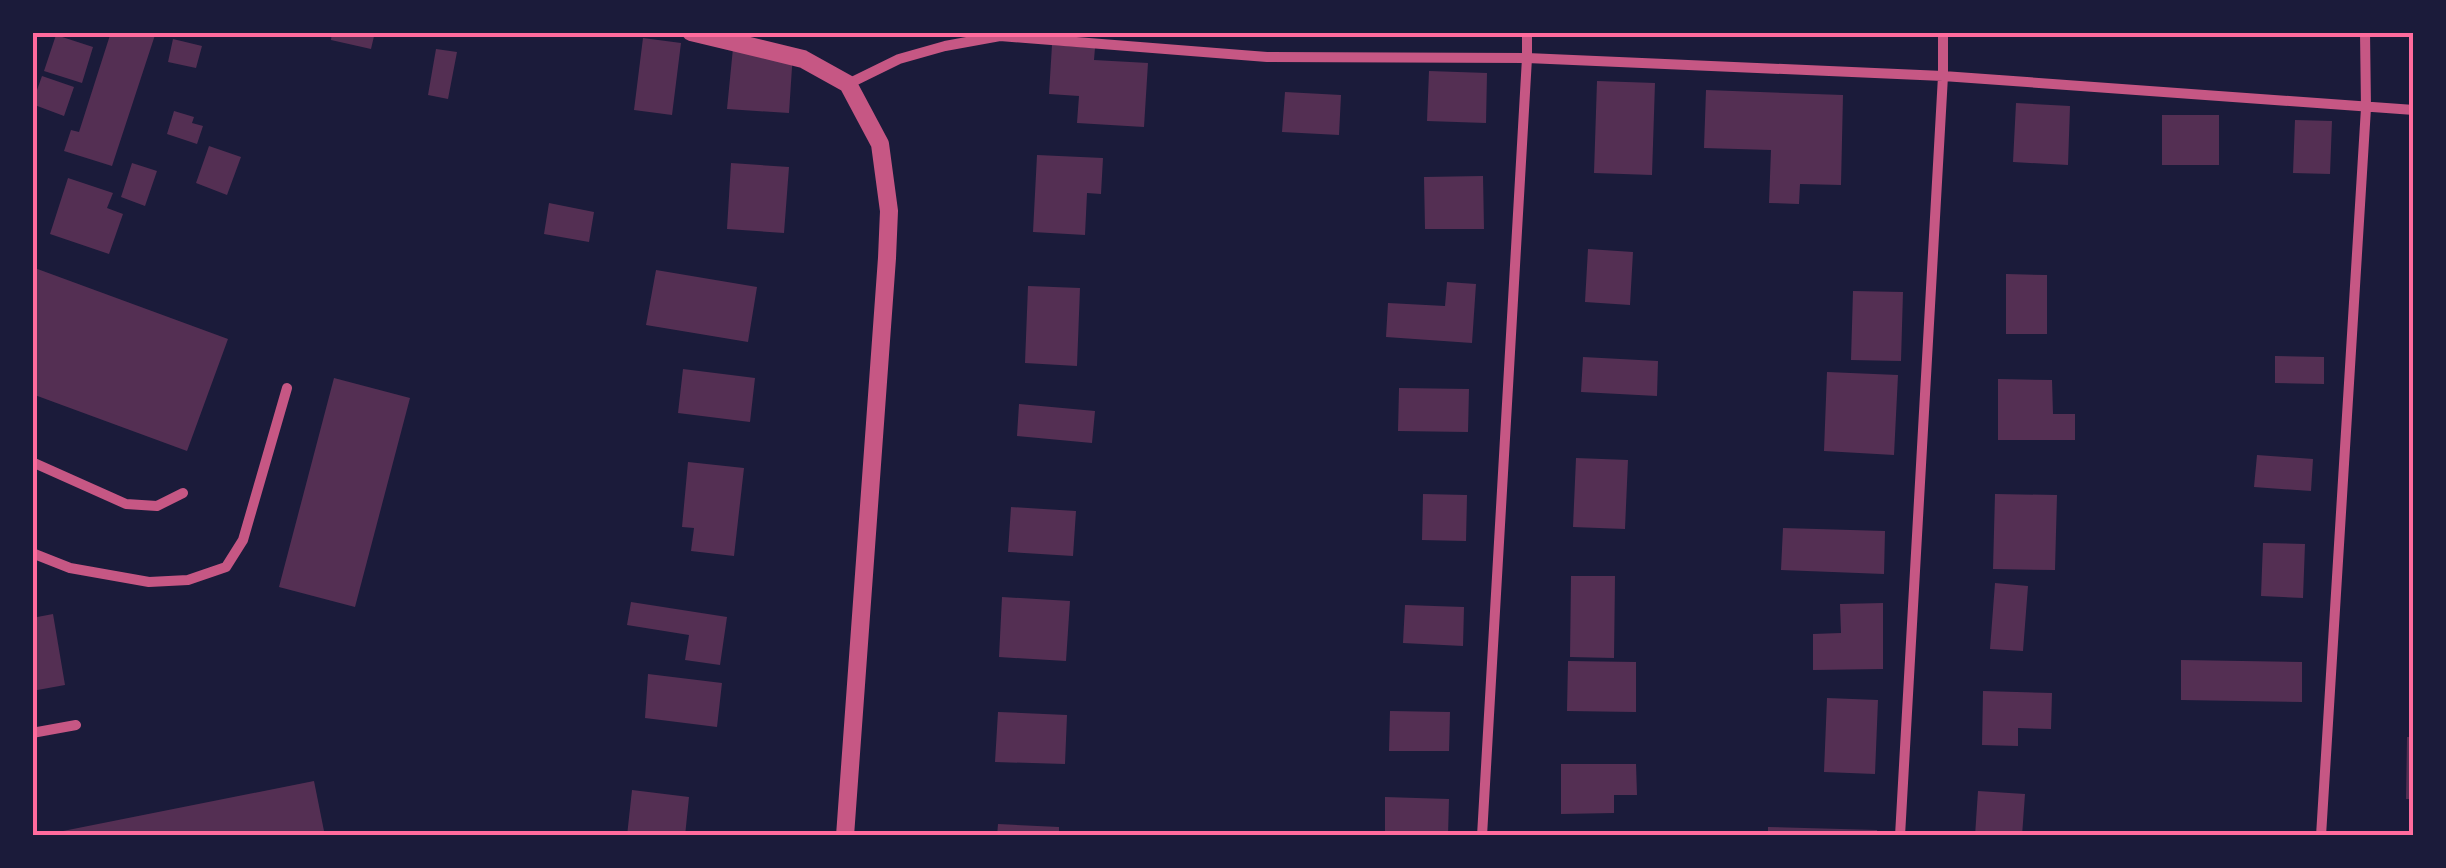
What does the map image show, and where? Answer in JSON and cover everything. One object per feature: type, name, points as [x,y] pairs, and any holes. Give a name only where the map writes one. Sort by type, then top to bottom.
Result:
[{"type":"street","points":[[1482,836],[1527,32]]},
{"type":"street","points":[[1900,836],[1944,76],[1943,32]]},
{"type":"street","points":[[2321,836],[2366,108],[2365,32]]},
{"type":"street","points":[[692,33],[803,59],[848,84],[880,144],[888,211],[845,836]]},
{"type":"street","points":[[848,84],[899,58],[1000,34],[1267,57],[1528,58],[1944,76],[2414,110]]},
{"type":"street","points":[[32,553],[70,568],[149,582],[188,580],[226,567],[244,540],[287,388]]},
{"type":"street","points":[[32,462],[126,504],[158,506],[183,493]]},
{"type":"street","points":[[32,733],[76,725]]},
{"type":"building","points":[[111,32],[155,35],[112,166],[64,151],[71,130],[79,132]]},
{"type":"building","points":[[332,32],[375,32],[371,49],[331,40]]},
{"type":"building","points":[[56,35],[93,47],[82,83],[44,71]]},
{"type":"building","points":[[643,38],[681,43],[672,115],[634,110]]},
{"type":"building","points":[[173,39],[202,46],[196,68],[168,62]]},
{"type":"building","points":[[1052,45],[1095,48],[1094,60],[1148,63],[1144,127],[1077,123],[1079,96],[1049,94]]},
{"type":"building","points":[[733,48],[793,52],[789,113],[727,109]]},
{"type":"building","points":[[436,49],[457,52],[448,99],[428,95]]},
{"type":"building","points":[[1429,71],[1487,73],[1486,123],[1427,121]]},
{"type":"building","points":[[42,76],[74,87],[64,116],[32,104]]},
{"type":"building","points":[[1597,81],[1655,83],[1652,175],[1594,173]]},
{"type":"building","points":[[1706,90],[1843,95],[1841,185],[1800,184],[1799,204],[1769,203],[1771,150],[1704,148]]},
{"type":"building","points":[[1285,92],[1341,95],[1339,135],[1282,132]]},
{"type":"building","points":[[2016,103],[2070,106],[2068,165],[2013,162]]},
{"type":"building","points":[[174,111],[194,117],[192,123],[203,126],[197,144],[167,134]]},
{"type":"building","points":[[2162,115],[2219,115],[2219,165],[2162,165]]},
{"type":"building","points":[[2295,120],[2332,121],[2330,174],[2293,173]]},
{"type":"building","points":[[209,146],[241,157],[227,195],[196,183]]},
{"type":"building","points":[[1037,155],[1103,158],[1101,194],[1087,193],[1085,235],[1033,232]]},
{"type":"building","points":[[132,163],[157,171],[145,206],[121,197]]},
{"type":"building","points":[[731,163],[789,167],[784,233],[727,229]]},
{"type":"building","points":[[1483,176],[1484,229],[1425,229],[1424,177]]},
{"type":"building","points":[[68,178],[113,193],[107,208],[123,214],[109,254],[50,234]]},
{"type":"building","points":[[549,203],[594,212],[589,242],[544,234]]},
{"type":"building","points":[[1588,249],[1633,252],[1630,305],[1585,302]]},
{"type":"building","points":[[32,267],[228,339],[187,451],[32,394]]},
{"type":"building","points":[[656,270],[757,287],[748,342],[646,325]]},
{"type":"building","points":[[2006,274],[2047,275],[2047,334],[2006,334]]},
{"type":"building","points":[[1447,282],[1476,284],[1472,343],[1386,337],[1388,303],[1445,306]]},
{"type":"building","points":[[1028,286],[1080,288],[1077,366],[1025,363]]},
{"type":"building","points":[[1853,291],[1903,292],[1901,361],[1851,360]]},
{"type":"building","points":[[2275,356],[2324,357],[2324,384],[2275,383]]},
{"type":"building","points":[[1583,357],[1658,361],[1657,396],[1581,392]]},
{"type":"building","points":[[683,369],[755,378],[750,422],[678,413]]},
{"type":"building","points":[[1827,372],[1898,375],[1894,455],[1824,451]]},
{"type":"building","points":[[334,378],[410,398],[355,607],[279,587]]},
{"type":"building","points":[[1998,379],[2052,380],[2053,414],[2075,414],[2075,440],[1998,440]]},
{"type":"building","points":[[1399,388],[1469,389],[1468,432],[1398,431]]},
{"type":"building","points":[[1019,404],[1095,411],[1092,443],[1017,436]]},
{"type":"building","points":[[2257,455],[2313,459],[2311,491],[2254,487]]},
{"type":"building","points":[[1576,458],[1628,460],[1625,529],[1573,527]]},
{"type":"building","points":[[688,462],[744,468],[734,556],[691,551],[694,528],[682,527]]},
{"type":"building","points":[[1423,494],[1467,495],[1466,541],[1422,540]]},
{"type":"building","points":[[1995,494],[2057,495],[2055,570],[1993,569]]},
{"type":"building","points":[[1011,507],[1076,511],[1073,556],[1008,552]]},
{"type":"building","points":[[1783,528],[1885,531],[1884,574],[1781,570]]},
{"type":"building","points":[[2263,543],[2305,544],[2303,598],[2261,596]]},
{"type":"building","points":[[1571,576],[1615,576],[1614,658],[1570,657]]},
{"type":"building","points":[[1995,583],[2028,586],[2023,651],[1990,649]]},
{"type":"building","points":[[1002,597],[1070,601],[1066,661],[999,657]]},
{"type":"building","points":[[631,602],[727,617],[720,665],[685,660],[689,635],[627,625]]},
{"type":"building","points":[[1883,603],[1883,669],[1813,670],[1813,634],[1841,633],[1840,604]]},
{"type":"building","points":[[1405,605],[1464,607],[1463,646],[1403,643]]},
{"type":"building","points":[[53,614],[65,685],[32,691],[32,618]]},
{"type":"building","points":[[2181,660],[2302,662],[2302,702],[2181,700]]},
{"type":"building","points":[[1568,661],[1636,662],[1636,712],[1567,711]]},
{"type":"building","points":[[648,674],[722,683],[717,727],[645,718]]},
{"type":"building","points":[[1983,691],[2052,693],[2051,729],[2018,728],[2018,746],[1982,745]]},
{"type":"building","points":[[1827,698],[1878,700],[1875,774],[1824,772]]},
{"type":"building","points":[[1390,711],[1450,712],[1449,751],[1389,751]]},
{"type":"building","points":[[998,712],[1067,715],[1065,764],[995,762]]},
{"type":"building","points":[[2407,737],[2414,737],[2414,799],[2406,799]]},
{"type":"building","points":[[1561,764],[1636,764],[1637,795],[1614,795],[1614,813],[1561,814]]},
{"type":"building","points":[[314,781],[325,836],[48,836],[48,834]]},
{"type":"building","points":[[632,790],[689,797],[685,836],[627,836]]},
{"type":"building","points":[[1978,791],[2025,794],[2022,836],[1975,836]]},
{"type":"building","points":[[1385,797],[1449,799],[1448,836],[1385,836]]},
{"type":"building","points":[[998,824],[1059,827],[1059,836],[997,836]]},
{"type":"building","points":[[1768,827],[1877,830],[1877,836],[1768,836]]}]
